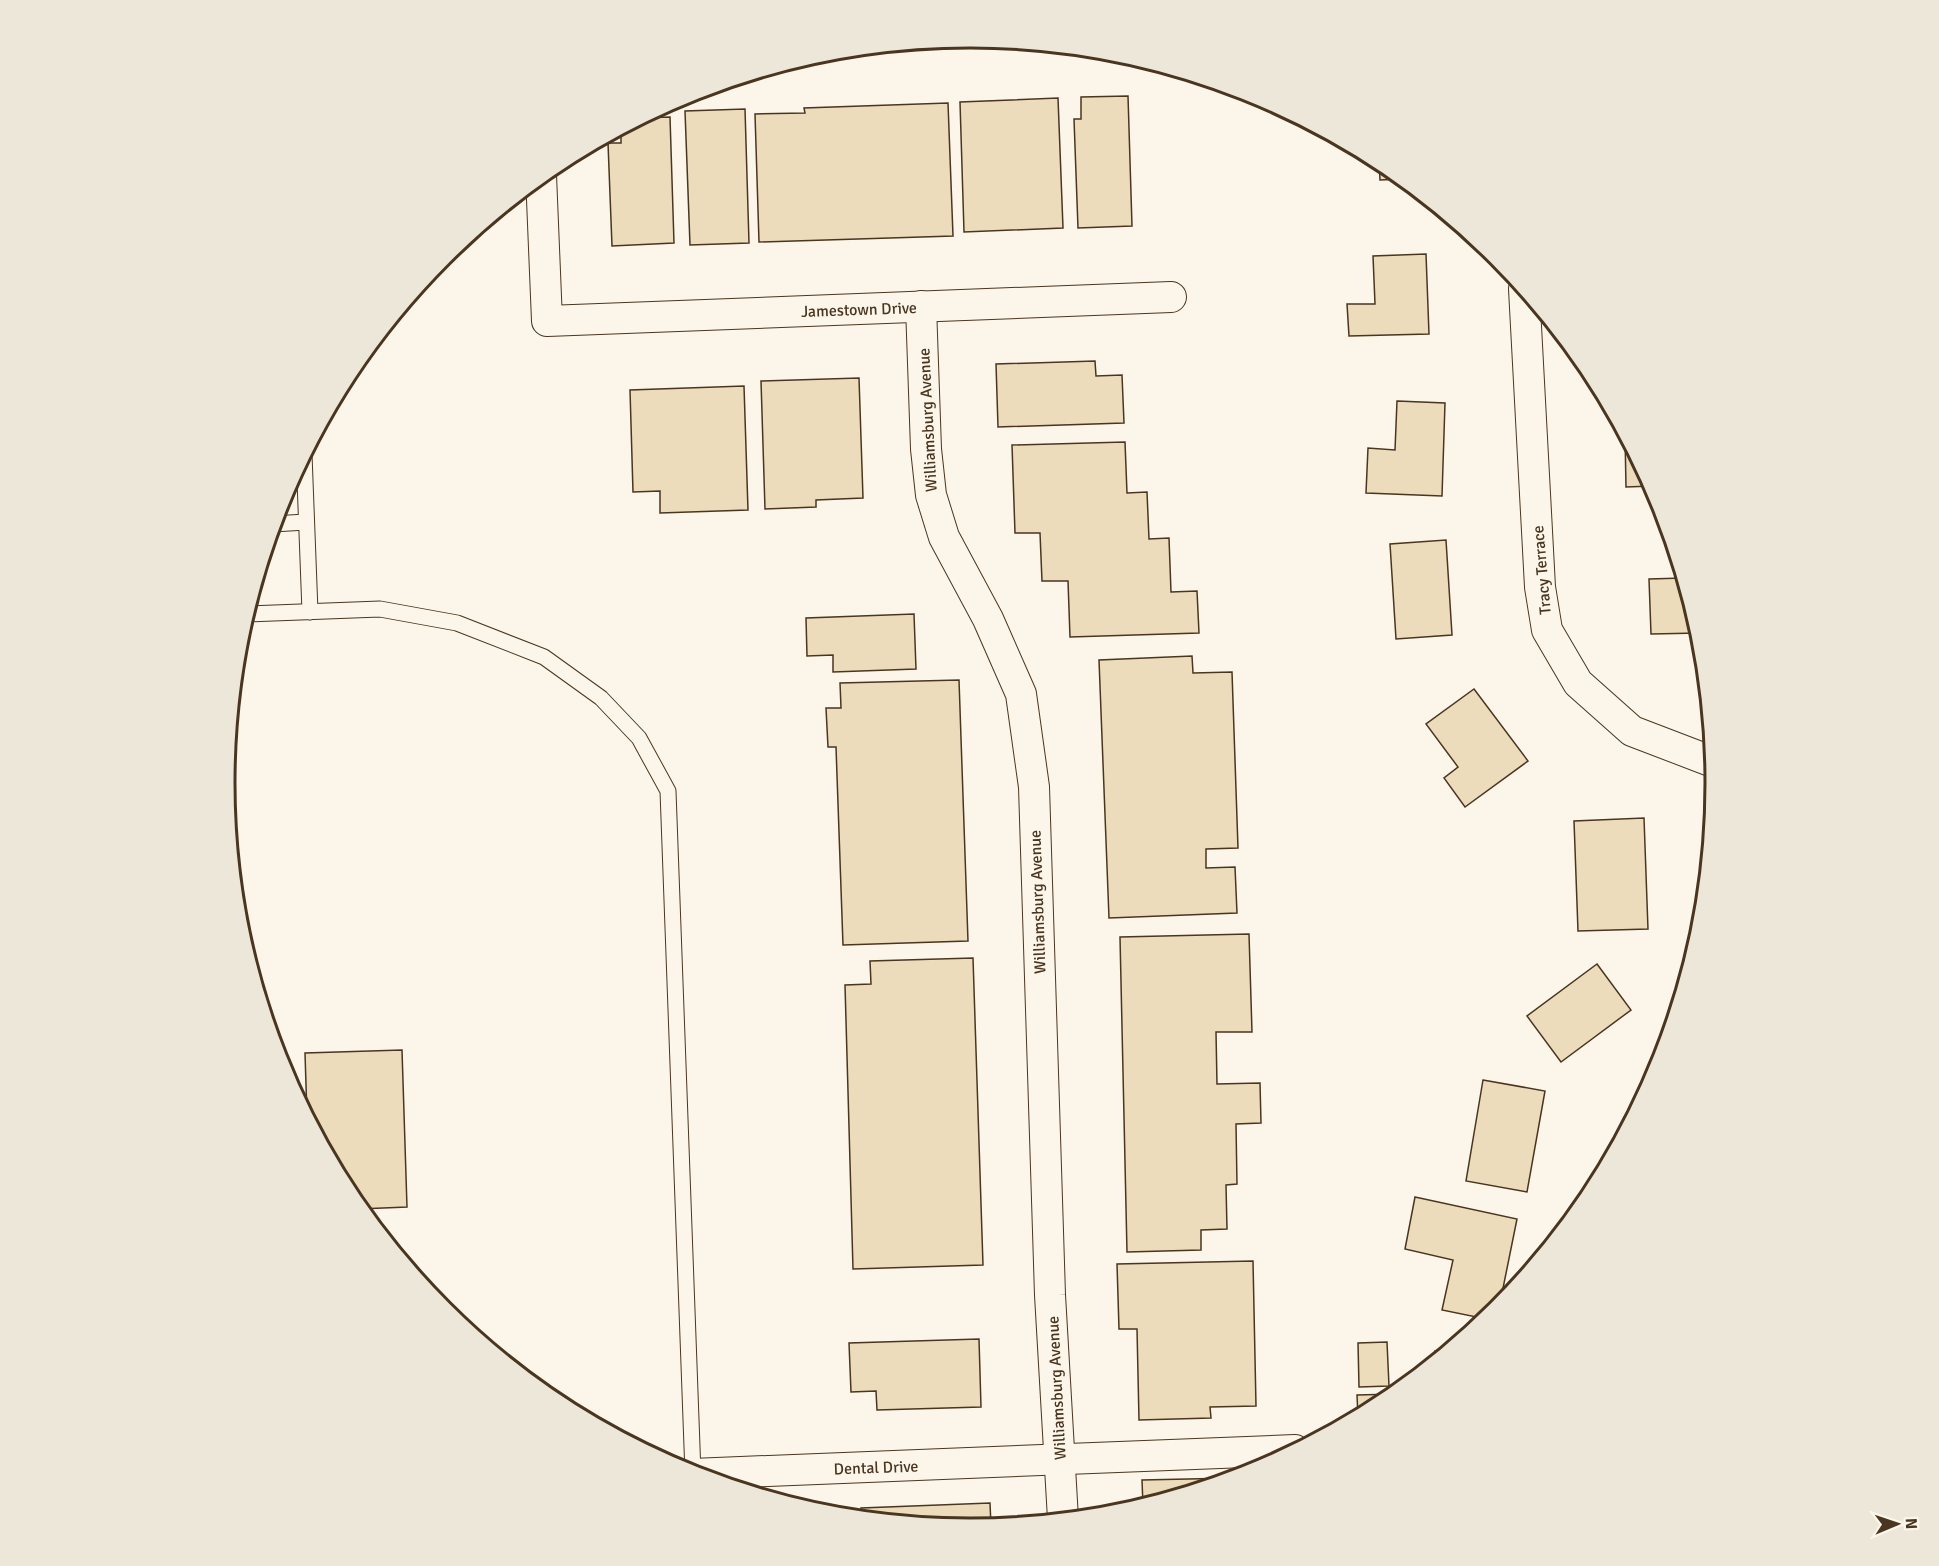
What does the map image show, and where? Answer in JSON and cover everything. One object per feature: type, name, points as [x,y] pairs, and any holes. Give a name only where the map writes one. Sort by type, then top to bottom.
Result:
[{"type":"street","name":"Jamestown Drive","points":[[541,186],[547,321],[1171,297]]},
{"type":"street","name":"Tracy Terrace","points":[[1525,301],[1540,587],[1547,630],[1578,683],[1632,731],[1704,759]]},
{"type":"street","name":"Williamsburg Avenue","points":[[921,306],[926,449],[931,495],[944,537],[988,619],[1021,694],[1034,787],[1050,1295],[1063,1512]]},
{"type":"street","name":"Dental Drive","points":[[717,1473],[1276,1451]]},
{"type":"lane","points":[[304,470],[310,612]]},
{"type":"lane","points":[[282,523],[306,522]]},
{"type":"lane","points":[[255,614],[381,609],[457,623],[544,657],[601,698],[639,738],[668,791],[692,1463]]},
{"type":"building","points":[[1128,96],[1132,226],[1078,228],[1074,119],[1081,119],[1081,97]]},
{"type":"building","points":[[1058,98],[1063,228],[964,232],[960,102]]},
{"type":"building","points":[[948,103],[953,236],[759,242],[755,114],[805,113],[804,108]]},
{"type":"building","points":[[745,109],[749,243],[690,245],[685,111]]},
{"type":"building","points":[[659,117],[670,117],[674,243],[612,246],[608,143],[621,143],[621,136]]},
{"type":"building","points":[[1380,173],[1389,180],[1380,180]]},
{"type":"building","points":[[1426,254],[1429,334],[1349,336],[1347,304],[1375,304],[1373,256]]},
{"type":"building","points":[[1095,361],[1096,376],[1122,375],[1124,423],[998,427],[996,364]]},
{"type":"building","points":[[859,378],[863,498],[816,500],[816,507],[765,509],[761,381]]},
{"type":"building","points":[[744,386],[748,510],[660,513],[660,491],[633,492],[630,390]]},
{"type":"building","points":[[1397,401],[1445,403],[1442,496],[1366,493],[1368,448],[1395,450]]},
{"type":"building","points":[[1125,442],[1127,493],[1147,492],[1149,539],[1169,538],[1171,592],[1197,591],[1199,633],[1070,637],[1068,581],[1042,581],[1040,533],[1015,533],[1012,445]]},
{"type":"building","points":[[1625,451],[1642,486],[1626,487]]},
{"type":"building","points":[[1446,540],[1452,635],[1396,639],[1390,544]]},
{"type":"building","points":[[1675,578],[1688,633],[1651,634],[1649,579]]},
{"type":"building","points":[[914,614],[916,669],[833,672],[833,655],[807,656],[806,618]]},
{"type":"building","points":[[1192,656],[1193,673],[1232,672],[1238,848],[1206,849],[1206,868],[1235,867],[1237,913],[1109,918],[1099,660]]},
{"type":"building","points":[[959,680],[968,941],[843,945],[836,747],[828,747],[826,708],[841,708],[840,683]]},
{"type":"building","points":[[1474,689],[1528,761],[1465,807],[1444,778],[1458,767],[1426,724]]},
{"type":"building","points":[[1644,818],[1648,929],[1578,931],[1574,821]]},
{"type":"building","points":[[1249,934],[1252,1032],[1216,1032],[1217,1084],[1260,1083],[1261,1123],[1236,1124],[1237,1184],[1226,1185],[1227,1229],[1201,1230],[1201,1250],[1127,1252],[1120,937]]},
{"type":"building","points":[[973,958],[983,1265],[853,1269],[845,985],[871,984],[870,961]]},
{"type":"building","points":[[1597,964],[1631,1010],[1561,1062],[1527,1016]]},
{"type":"building","points":[[402,1050],[407,1207],[371,1209],[358,1191],[306,1100],[305,1053]]},
{"type":"building","points":[[1483,1080],[1545,1091],[1527,1192],[1466,1181]]},
{"type":"building","points":[[1415,1197],[1517,1219],[1503,1288],[1475,1317],[1442,1310],[1453,1260],[1405,1249]]},
{"type":"building","points":[[1253,1261],[1256,1406],[1210,1407],[1211,1418],[1139,1420],[1137,1329],[1119,1329],[1117,1264]]},
{"type":"building","points":[[979,1339],[981,1407],[877,1410],[876,1391],[851,1392],[849,1343]]},
{"type":"building","points":[[1387,1342],[1389,1386],[1359,1387],[1358,1343]]},
{"type":"building","points":[[1377,1394],[1358,1407],[1357,1395]]},
{"type":"building","points":[[1207,1479],[1143,1497],[1142,1480]]},
{"type":"building","points":[[990,1503],[991,1517],[921,1516],[874,1512],[861,1508]]}]
